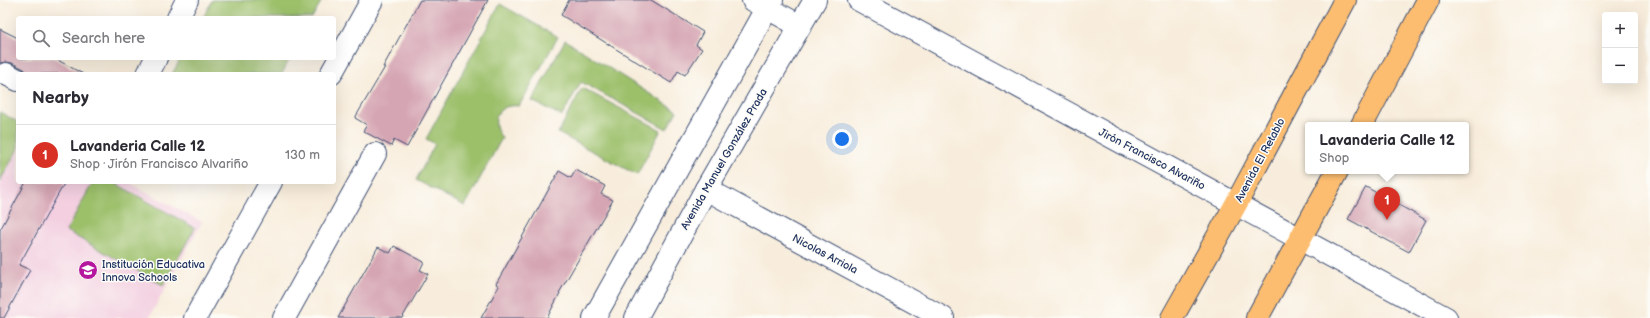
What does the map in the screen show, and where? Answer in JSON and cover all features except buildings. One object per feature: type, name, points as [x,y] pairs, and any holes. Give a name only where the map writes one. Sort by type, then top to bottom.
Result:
[{"type":"main road","name":"Avenida El Retablo","points":[[1172,318],[1236,204],[1345,0]]},
{"type":"main road","points":[[1364,122],[1428,0]]},
{"type":"main road","points":[[1258,318],[1335,174]]},
{"type":"street","points":[[179,16],[187,0]]},
{"type":"street","points":[[331,72],[372,0]]},
{"type":"street","name":"Avenida Manuel González Prada","points":[[636,318],[706,189],[815,0]]},
{"type":"street","name":"Jirón Francisco Alvariño","points":[[859,0],[1446,318]]},
{"type":"street","points":[[594,318],[764,3],[800,26]]},
{"type":"street","points":[[149,72],[155,60]]},
{"type":"street","points":[[284,318],[375,154]]},
{"type":"street","points":[[195,318],[270,184]]},
{"type":"street","name":"Nicolas Arriola","points":[[706,189],[943,318]]},
{"type":"shaded area","name":"Institución Educativa Innova Schools","points":[[16,153],[16,184],[132,184],[202,222],[149,318],[0,318],[0,181]]},
{"type":"green space","points":[[212,0],[322,0],[313,16],[204,16]]},
{"type":"green space","points":[[500,4],[558,37],[519,106],[505,107],[497,114],[496,125],[502,138],[465,206],[416,180],[435,144],[426,139]]},
{"type":"green space","points":[[565,40],[677,111],[667,129],[581,82],[562,116],[532,101]]},
{"type":"green space","points":[[180,60],[289,60],[283,72],[173,72]]},
{"type":"green space","points":[[582,88],[661,130],[637,175],[558,133]]},
{"type":"green space","points":[[0,112],[16,121],[16,153],[0,181]]},
{"type":"green space","points":[[92,184],[117,184],[195,228],[163,285],[66,231]]},
{"type":"place","name":"Lavanderia Calle 12","points":[[1387,220]]},
{"type":"place","name":"Institución Educativa Innova Schools","points":[[88,270]]}]
